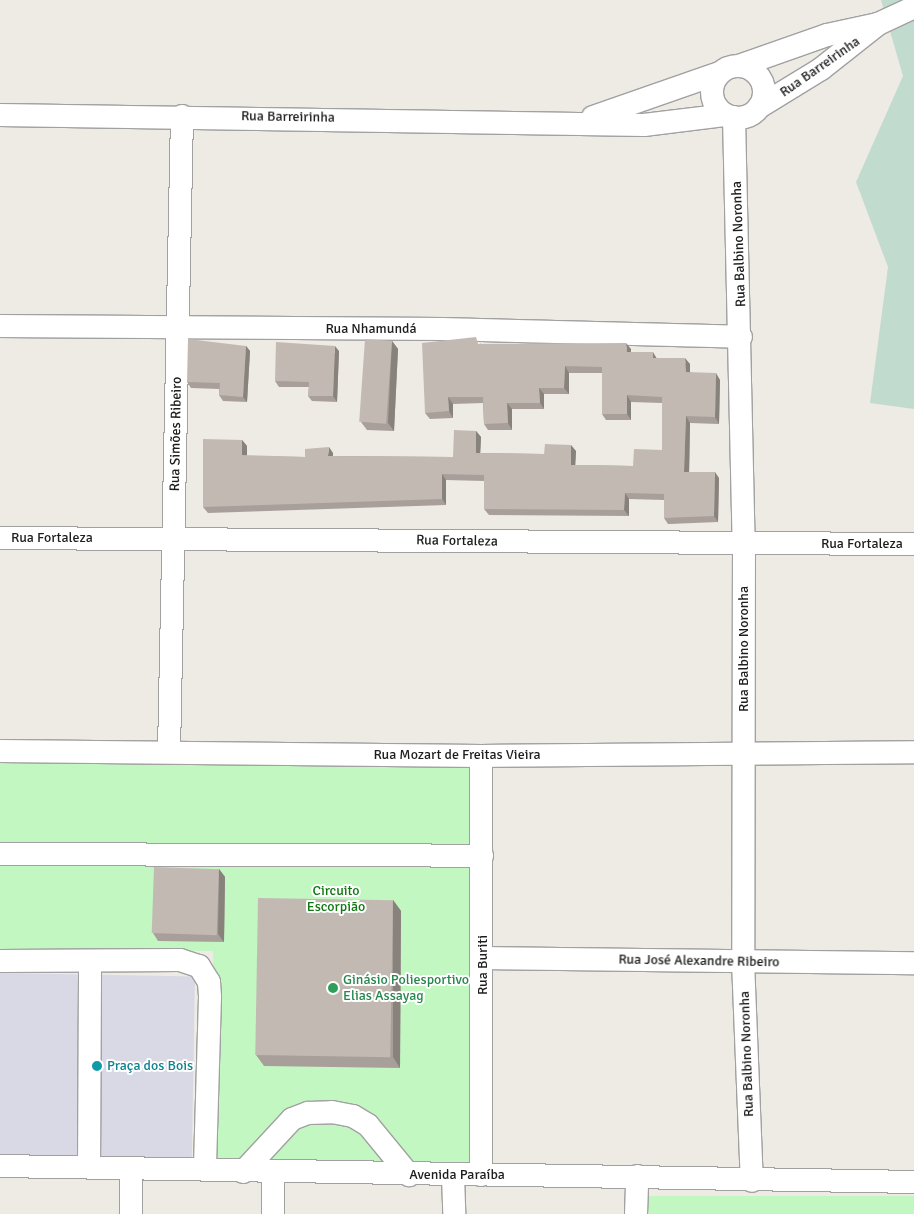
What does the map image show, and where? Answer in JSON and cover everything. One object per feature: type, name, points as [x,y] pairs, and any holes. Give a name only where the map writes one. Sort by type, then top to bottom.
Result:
[{"type":"street","name":"Rua Barreirinha","points":[[0,115],[674,124],[730,116],[759,107],[821,69],[878,24],[914,6]]},
{"type":"street","name":"Rua Barreirinha","points":[[576,122],[811,40],[878,24]]},
{"type":"street","name":"Rua Barreirinha","points":[[729,70],[758,76],[763,97],[759,107]]},
{"type":"street","points":[[729,70],[712,91],[718,109],[730,116]]},
{"type":"street","name":"Rua Simões Ribeiro","points":[[169,752],[182,116]]},
{"type":"street","name":"Rua Balbino Noronha","points":[[730,116],[741,337],[744,543],[743,962],[752,1180]]},
{"type":"street","name":"Rua Nhamundá","points":[[0,326],[741,337]]},
{"type":"street","name":"Rua Fortaleza","points":[[0,538],[914,544]]},
{"type":"street","name":"Rua Mozart de Freitas Vieira","points":[[0,750],[481,756],[914,752]]},
{"type":"street","name":"Rua Buriti","points":[[481,756],[484,958],[481,1175]]},
{"type":"street","points":[[0,854],[482,856]]},
{"type":"street","name":"Rua José Alexandre Ribeiro","points":[[484,958],[914,963]]},
{"type":"street","points":[[0,961],[189,961],[207,976],[210,1020],[204,1169]]},
{"type":"street","points":[[89,1167],[90,962]]},
{"type":"street","points":[[243,1172],[292,1120],[308,1113],[332,1112],[368,1125],[409,1175]]},
{"type":"street","name":"Avenida Paraíba","points":[[0,1166],[204,1169],[243,1172],[453,1176],[637,1176],[752,1180],[914,1182]]},
{"type":"street","points":[[131,1168],[132,1214]]},
{"type":"street","points":[[273,1172],[273,1214]]},
{"type":"street","points":[[453,1176],[454,1214]]},
{"type":"street","points":[[636,1214],[637,1176]]},
{"type":"green space","points":[[881,0],[914,0],[914,409],[870,403],[888,267],[856,182],[903,76]]},
{"type":"green space","name":"Circuito Escorpião","points":[[0,763],[471,766],[469,1162],[215,1159],[213,951],[0,949]]},
{"type":"green space","points":[[648,1196],[914,1196],[914,1214],[648,1214]]},
{"type":"shaded area","name":"Praça dos Bois","points":[[0,973],[195,976],[192,1161],[0,1158]]},
{"type":"building","points":[[476,337],[478,344],[626,343],[627,352],[653,352],[653,358],[685,358],[686,372],[716,373],[715,417],[686,416],[684,472],[715,472],[714,516],[664,518],[664,494],[625,493],[624,510],[484,509],[484,475],[442,474],[442,499],[203,507],[203,439],[242,440],[242,455],[305,457],[305,449],[329,447],[328,456],[453,457],[454,430],[476,431],[476,453],[544,454],[545,444],[571,445],[571,465],[633,466],[634,449],[662,450],[662,397],[627,395],[627,414],[602,414],[602,367],[565,366],[564,388],[539,388],[540,403],[507,403],[508,423],[484,424],[483,397],[448,397],[449,411],[425,413],[422,343]]},
{"type":"building","points":[[188,339],[246,346],[243,397],[219,395],[220,383],[187,382]]},
{"type":"building","points":[[365,339],[392,341],[386,424],[359,422]]},
{"type":"building","points":[[276,342],[335,346],[333,396],[308,396],[309,382],[275,381]]},
{"type":"building","points":[[154,867],[219,869],[217,935],[152,933]]},
{"type":"building","name":"Ginásio Poliesportivo Elias Assayag","points":[[258,898],[393,900],[390,1057],[255,1055]]},
{"type":"place","name":"Ginásio Poliesportivo Elias Assayag","points":[[333,988]]},
{"type":"place","name":"Praça dos Bois","points":[[97,1066]]}]
